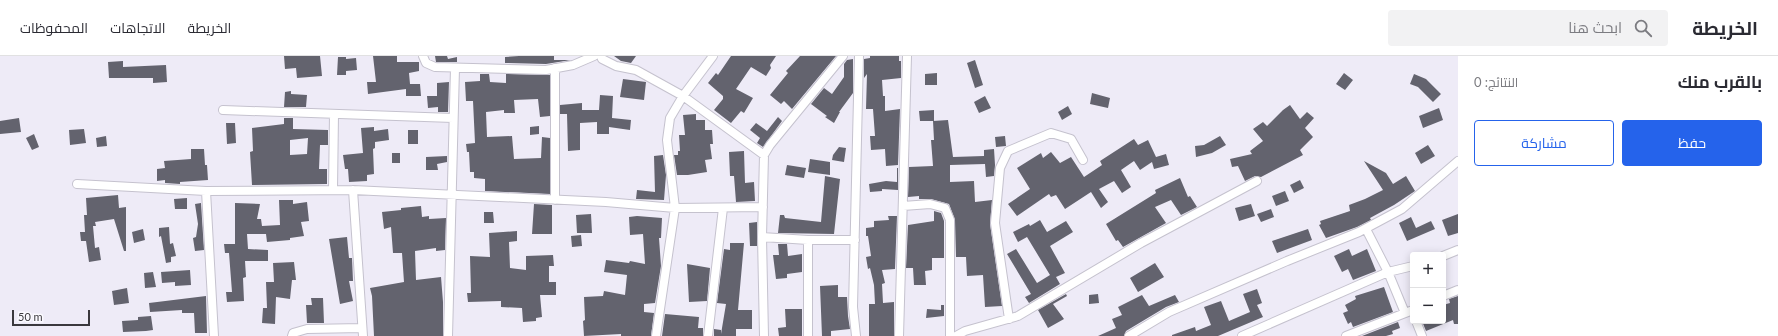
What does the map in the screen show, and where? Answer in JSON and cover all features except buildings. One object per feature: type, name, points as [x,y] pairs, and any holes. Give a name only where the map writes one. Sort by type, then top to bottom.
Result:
[{"type":"street","points":[[423,56],[426,63],[435,67],[546,70],[573,65],[594,56]]},
{"type":"street","points":[[601,56],[602,59],[616,66],[636,70],[683,96],[764,155]]},
{"type":"street","points":[[656,336],[675,208],[667,140],[670,118],[683,96],[713,56]]},
{"type":"street","points":[[764,336],[762,237],[764,155],[770,145],[842,56]]},
{"type":"street","points":[[856,336],[853,307],[859,56]]},
{"type":"street","points":[[899,336],[907,56]]},
{"type":"street","points":[[448,336],[455,68]]},
{"type":"street","points":[[555,68],[555,200]]},
{"type":"street","points":[[223,110],[453,118]]},
{"type":"street","points":[[334,114],[334,190]]},
{"type":"street","points":[[1009,319],[994,223],[1000,168],[1008,151],[1051,133],[1071,139],[1083,160]]},
{"type":"street","points":[[1129,336],[1169,312],[1366,229],[1402,209],[1458,161]]},
{"type":"street","points":[[956,336],[965,331],[1018,316],[1141,243],[1257,181]]},
{"type":"street","points":[[77,184],[206,191],[353,190],[555,200],[675,208],[763,207]]},
{"type":"street","points":[[292,336],[294,333],[307,329],[362,332],[353,190]]},
{"type":"street","points":[[206,191],[214,336]]},
{"type":"street","points":[[903,206],[930,204],[945,208],[950,220],[950,336]]},
{"type":"street","points":[[708,336],[723,208]]},
{"type":"street","points":[[1366,229],[1410,310]]},
{"type":"street","points":[[762,237],[808,240],[855,240]]},
{"type":"street","points":[[808,240],[808,336]]},
{"type":"street","points":[[1446,255],[1458,250]]},
{"type":"street","points":[[1242,336],[1388,272],[1410,267]]},
{"type":"street","points":[[1446,295],[1458,290]]},
{"type":"street","points":[[1346,336],[1410,312]]},
{"type":"street","points":[[1417,324],[1422,336]]}]
